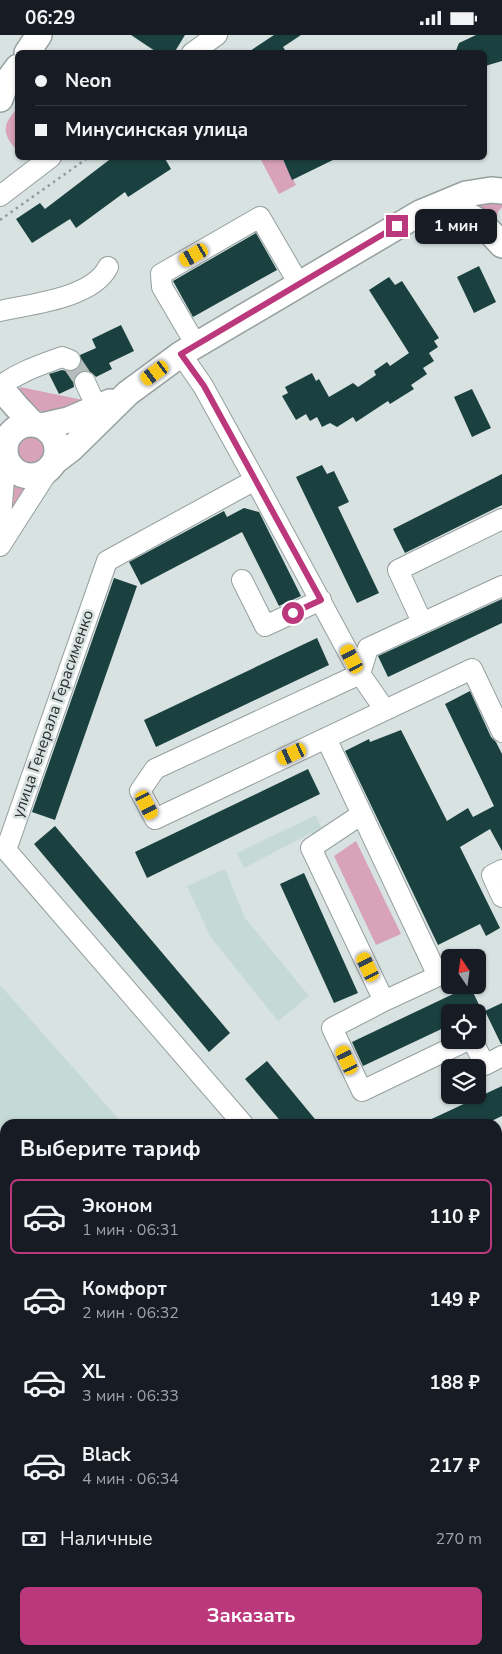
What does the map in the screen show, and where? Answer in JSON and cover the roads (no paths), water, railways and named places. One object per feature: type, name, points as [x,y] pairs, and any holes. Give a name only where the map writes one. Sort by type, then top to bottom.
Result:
[{"type":"main road","points":[[29,50],[39,35]]},
{"type":"main road","points":[[0,423],[6,451],[12,467],[24,474],[38,475],[71,449],[128,393],[189,349],[420,213],[466,194],[502,191]]},
{"type":"main road","points":[[420,213],[449,211],[470,216],[485,227],[502,245]]},
{"type":"main road","points":[[502,226],[502,239]]},
{"type":"main road","points":[[0,386],[16,406],[38,425],[48,430],[56,442],[57,449],[52,465]]},
{"type":"main road","points":[[6,451],[8,439],[18,428],[25,425],[68,421],[128,393]]},
{"type":"street","points":[[199,50],[214,43]]},
{"type":"street","points":[[0,196],[46,160]]},
{"type":"street","points":[[299,284],[260,217],[161,274],[162,287],[204,386],[360,674],[385,711]]},
{"type":"street","points":[[0,311],[71,296],[104,275],[108,267]]},
{"type":"street","points":[[0,386],[18,373],[39,365],[62,357],[70,360]]},
{"type":"street","points":[[85,382],[97,408]]},
{"type":"street","points":[[0,529],[6,451]]},
{"type":"street","points":[[0,545],[52,465]]},
{"type":"street","name":"улица Генерала Герасименко","points":[[239,1119],[9,849],[107,561],[254,480]]},
{"type":"street","points":[[422,622],[398,570],[502,519]]},
{"type":"street","points":[[242,580],[265,626],[321,600]]},
{"type":"street","points":[[502,586],[368,648],[360,674],[155,769],[140,791],[155,819],[472,669],[502,732]]},
{"type":"street","points":[[326,738],[438,976],[384,1001],[332,1029],[362,1091],[449,1049]]},
{"type":"street","points":[[362,814],[311,848],[384,1001]]},
{"type":"street","points":[[502,870],[492,875],[502,897]]},
{"type":"street","points":[[476,1049],[484,1065],[502,1056]]},
{"type":"tunnel","points":[[70,360],[85,382]]}]
